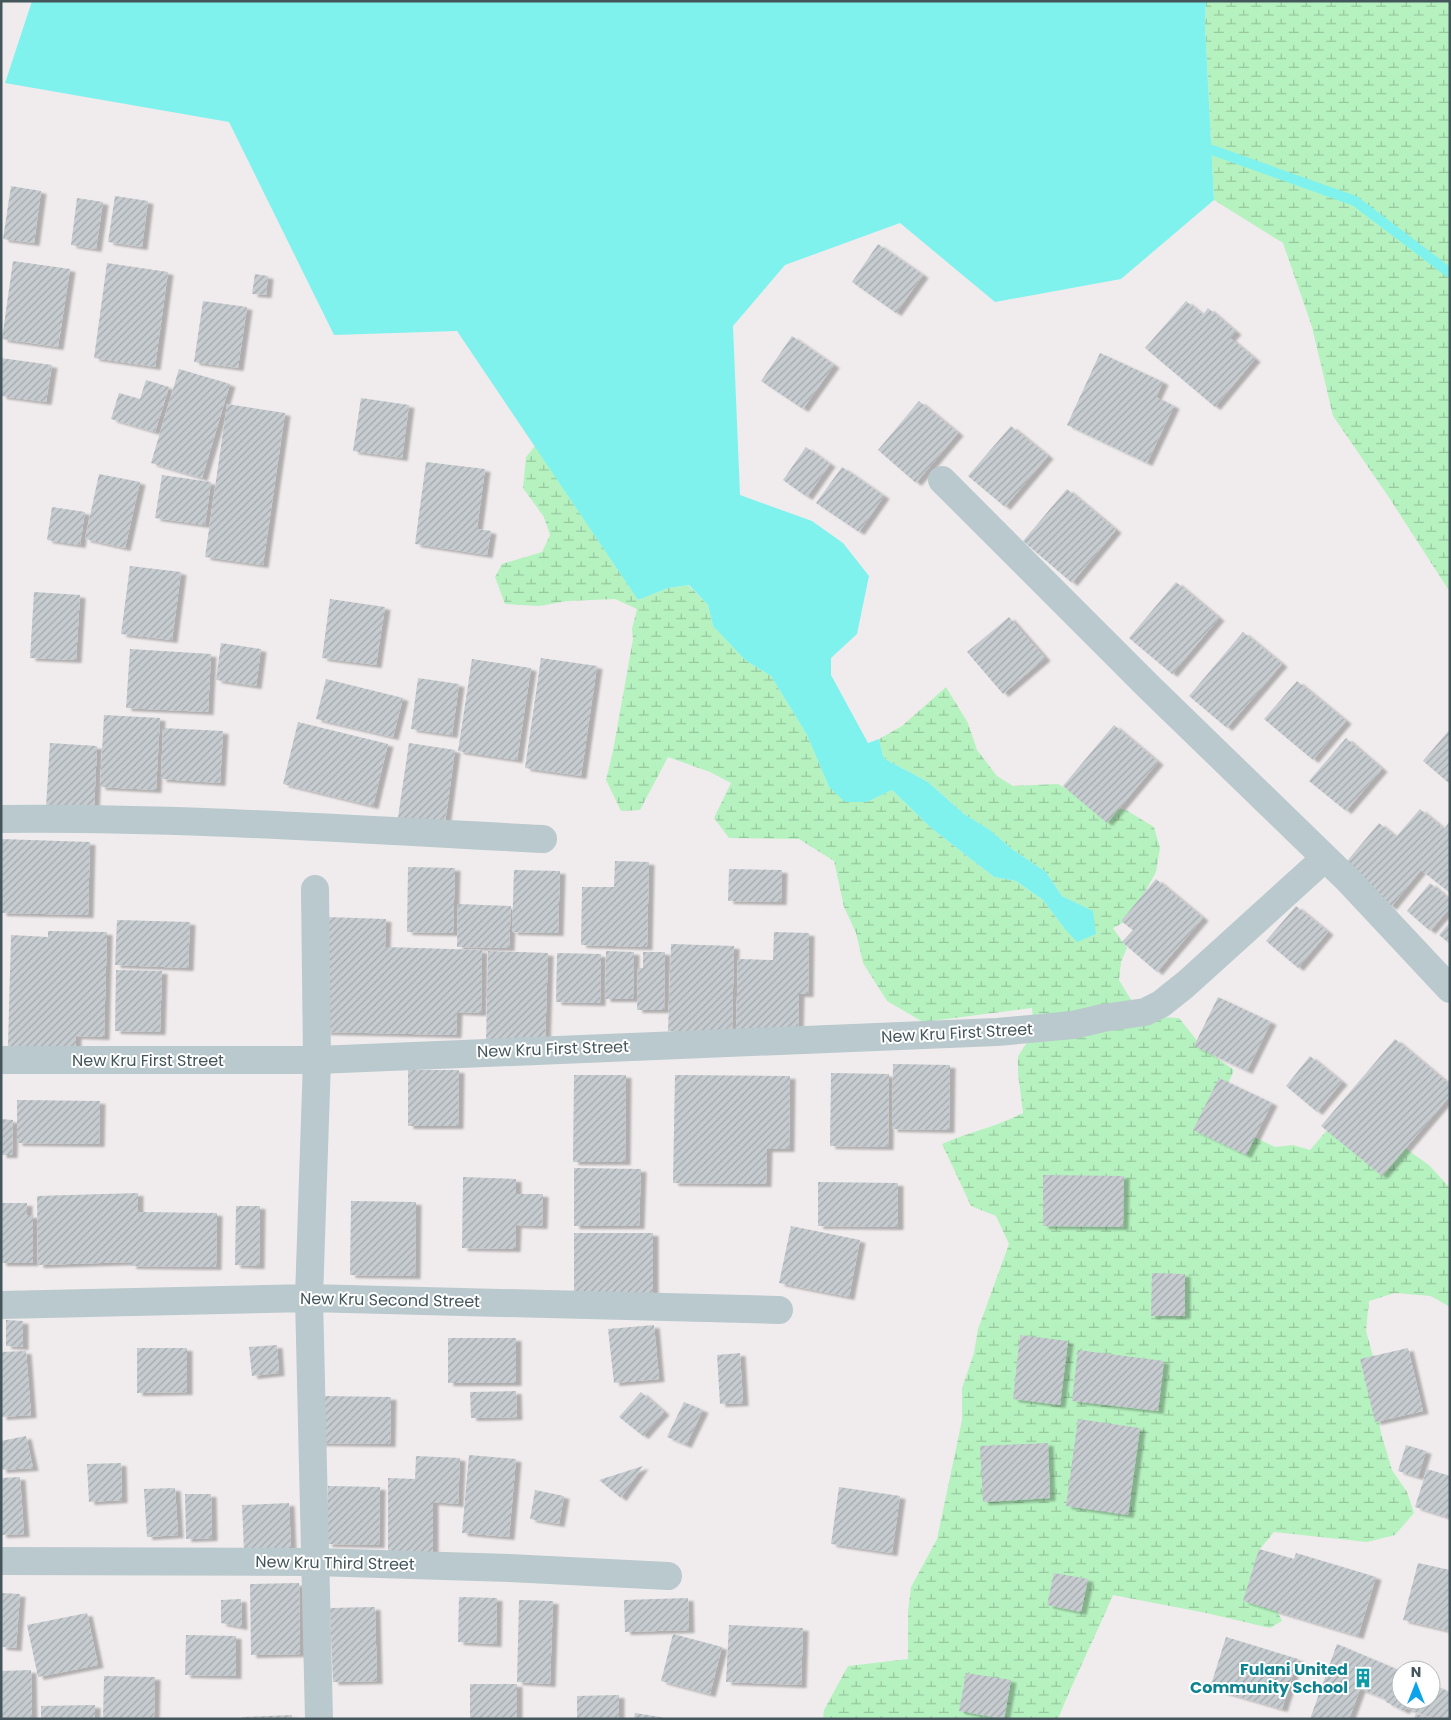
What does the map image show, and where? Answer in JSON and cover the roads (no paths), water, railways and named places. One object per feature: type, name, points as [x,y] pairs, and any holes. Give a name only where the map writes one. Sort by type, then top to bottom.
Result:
[{"type":"street","points":[[942,480],[1150,688],[1325,858],[1450,989]]},
{"type":"street","points":[[1,819],[72,818],[543,839]]},
{"type":"street","name":"New Kru First Street","points":[[1,1060],[317,1060],[997,1032],[1073,1025],[1103,1018],[1145,1012],[1161,1004],[1186,984],[1325,858]]},
{"type":"street","points":[[315,889],[317,1060],[310,1298],[319,1719]]},
{"type":"street","name":"New Kru Second Street","points":[[1,1305],[310,1298],[779,1310]]},
{"type":"street","name":"New Kru Third Street","points":[[1,1561],[315,1562],[509,1568],[668,1576]]},
{"type":"water","points":[[32,1],[1206,1],[1205,25],[1214,200],[1121,279],[995,302],[900,223],[785,265],[733,326],[740,495],[812,521],[843,543],[869,576],[857,634],[831,658],[831,675],[868,743],[879,739],[885,759],[928,782],[964,814],[990,830],[1012,849],[1046,872],[1062,896],[1093,911],[1096,934],[1077,942],[1043,900],[1016,881],[994,877],[931,828],[892,790],[867,802],[845,802],[829,787],[807,735],[771,676],[745,660],[713,626],[708,605],[689,585],[668,588],[638,600],[457,331],[334,335],[229,122],[5,83]]},
{"type":"waterway","points":[[1212,150],[1355,201],[1450,273]]},
{"type":"place","name":"Fulani United Community School","points":[[1363,1678]]}]
